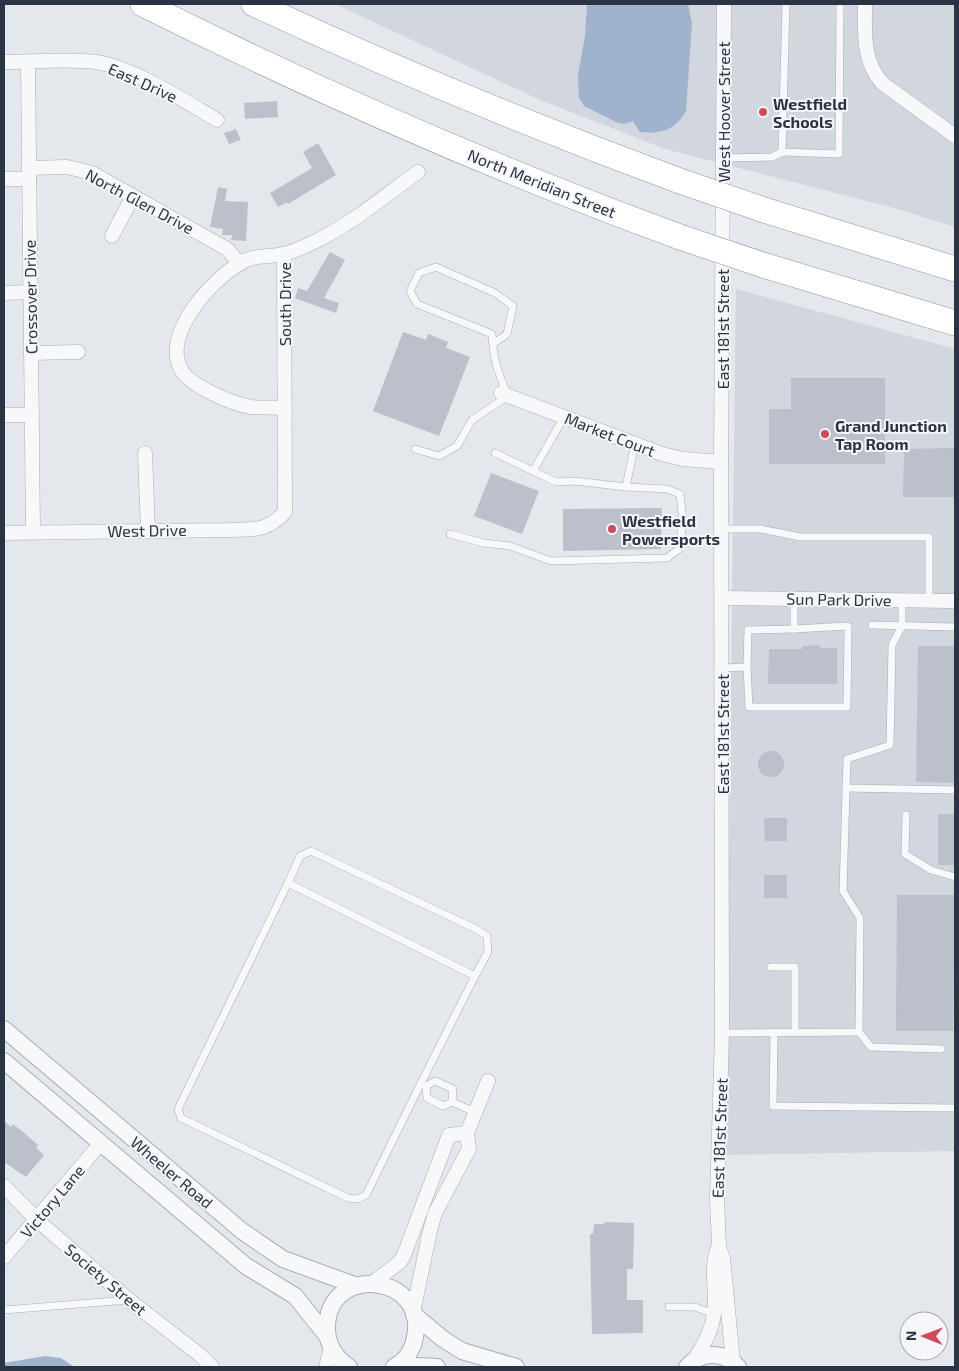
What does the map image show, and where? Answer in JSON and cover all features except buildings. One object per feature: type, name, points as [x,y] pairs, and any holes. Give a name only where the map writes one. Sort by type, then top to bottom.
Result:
[{"type":"highway","name":"North Meridian Street","points":[[143,4],[363,108],[555,190],[680,237],[763,265],[955,324]]},
{"type":"highway","points":[[254,4],[341,44],[507,115],[680,181],[764,210],[955,269]]},
{"type":"street","name":"West Hoover Street","points":[[723,220],[724,4]]},
{"type":"street","points":[[865,4],[865,46],[874,74],[882,83],[955,136]]},
{"type":"street","name":"East Drive","points":[[4,62],[95,62],[120,69],[178,96],[217,120]]},
{"type":"street","name":"Crossover Drive","points":[[28,62],[32,532]]},
{"type":"street","name":"North Glen Drive","points":[[4,179],[29,173],[82,169],[120,187],[227,249],[240,264]]},
{"type":"street","name":"South Drive","points":[[285,512],[284,254],[318,241],[338,229],[418,172]]},
{"type":"street","points":[[112,236],[134,196]]},
{"type":"street","name":"East 181st Street","points":[[723,220],[722,1033],[717,1198],[719,1247],[723,1258],[737,1366]]},
{"type":"street","points":[[284,254],[247,260],[215,284],[187,317],[177,340],[178,365],[186,377],[208,391],[244,405],[285,408]]},
{"type":"street","points":[[4,293],[30,292]]},
{"type":"street","points":[[31,354],[78,352]]},
{"type":"street","name":"Market Court","points":[[505,394],[683,459],[722,462]]},
{"type":"street","points":[[4,415],[32,415]]},
{"type":"street","points":[[146,453],[148,530]]},
{"type":"street","name":"West Drive","points":[[4,533],[256,529],[274,524],[285,512]]},
{"type":"street","name":"Sun Park Drive","points":[[722,598],[955,601]]},
{"type":"street","name":"Wheeler Road","points":[[4,1030],[242,1230],[283,1259],[364,1284],[395,1290],[407,1301],[414,1313]]},
{"type":"street","name":"Wheeler Road","points":[[4,1061],[246,1266],[295,1296],[329,1342],[338,1359],[349,1367]]},
{"type":"street","points":[[396,1366],[409,1354],[415,1339],[414,1313],[430,1231],[435,1214],[469,1149],[467,1133],[488,1080]]},
{"type":"street","points":[[326,1367],[329,1342],[327,1321],[332,1306],[343,1294],[364,1284],[400,1262],[449,1135],[467,1133]]},
{"type":"street","name":"Victory Lane","points":[[4,1258],[38,1220],[100,1144]]},
{"type":"street","name":"Society Street","points":[[4,1188],[129,1300],[200,1355],[212,1367]]},
{"type":"street","name":"East 181st Street","points":[[688,1365],[706,1341],[714,1314],[714,1259],[719,1247]]},
{"type":"street","points":[[414,1313],[442,1339],[462,1351],[516,1367]]},
{"type":"street","points":[[688,1365],[709,1355],[717,1355],[737,1366]]},
{"type":"street","points":[[396,1366],[437,1367]]},
{"type":"lane","points":[[782,152],[786,4]]},
{"type":"lane","points":[[723,158],[772,157],[782,152],[839,154],[840,4]]},
{"type":"lane","points":[[415,449],[439,456],[457,446],[472,420],[505,394],[496,368],[493,344],[492,334],[418,304],[410,291],[419,273],[436,267],[495,292],[513,306],[507,334],[493,344]]},
{"type":"lane","points":[[533,471],[564,417]]},
{"type":"lane","points":[[626,487],[635,443]]},
{"type":"lane","points":[[450,534],[484,543],[510,546],[551,561],[667,558],[679,549],[683,521],[680,494],[667,489],[626,487],[575,481],[556,482],[495,453]]},
{"type":"lane","points":[[722,530],[761,529],[800,537],[929,537],[929,601]]},
{"type":"lane","points":[[794,599],[794,629]]},
{"type":"lane","points":[[902,600],[902,626],[892,645],[890,745],[847,759],[844,891],[860,918],[859,1032],[871,1048],[941,1048]]},
{"type":"lane","points":[[872,625],[955,627]]},
{"type":"lane","points":[[848,626],[847,707],[748,707],[747,667],[748,630],[848,626]]},
{"type":"lane","points":[[722,668],[747,667]]},
{"type":"lane","points":[[846,788],[955,790]]},
{"type":"lane","points":[[906,815],[905,854],[931,870],[955,877]]},
{"type":"lane","points":[[311,851],[476,929],[487,936],[488,952],[366,1195],[358,1199],[348,1198],[181,1118],[178,1108],[288,883],[300,856],[311,851]]},
{"type":"lane","points":[[288,883],[475,976]]},
{"type":"lane","points":[[771,967],[795,967],[795,1032]]},
{"type":"lane","points":[[774,1032],[773,1106],[955,1108]]},
{"type":"lane","points":[[722,1033],[859,1032]]},
{"type":"lane","points":[[423,1084],[435,1081],[453,1089],[452,1102]]},
{"type":"lane","points":[[423,1084],[427,1098],[443,1106],[452,1102],[475,1112]]},
{"type":"lane","points":[[4,1310],[129,1300]]},
{"type":"lane","points":[[669,1307],[695,1307],[714,1314]]},
{"type":"shaded area","name":"Westfield Schools","points":[[335,4],[955,4],[955,227],[894,208],[665,149],[538,99]]},
{"type":"shaded area","points":[[736,289],[955,349],[955,1151],[725,1155]]},
{"type":"water","points":[[587,4],[688,4],[692,23],[686,111],[672,127],[655,132],[640,132],[633,121],[624,124],[618,123],[584,106],[579,98],[578,75],[585,36]]},
{"type":"water","points":[[45,1356],[61,1358],[74,1367],[4,1367],[4,1363]]},
{"type":"place","name":"Westfield Schools","points":[[763,112]]},
{"type":"place","name":"Grand Junction Tap Room","points":[[825,434]]},
{"type":"place","name":"Westfield Powersports","points":[[612,529]]}]
